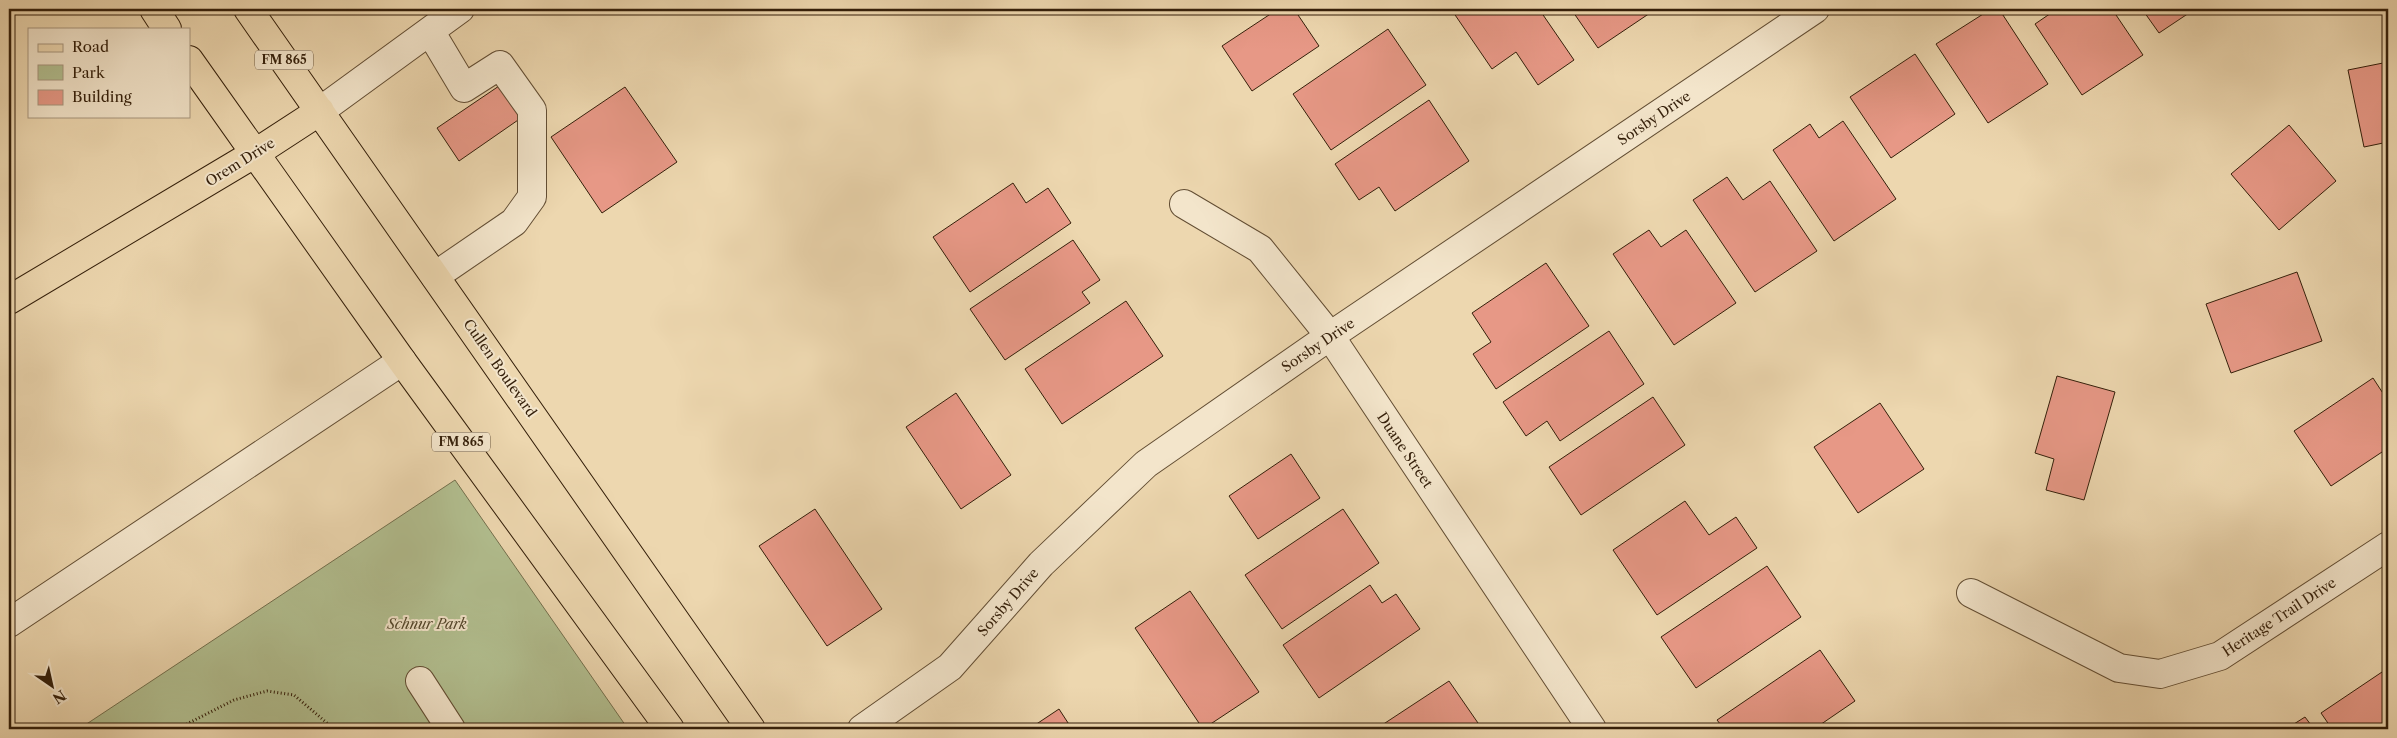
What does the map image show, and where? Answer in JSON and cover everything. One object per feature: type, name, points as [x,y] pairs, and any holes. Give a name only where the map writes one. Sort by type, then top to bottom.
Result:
[{"type":"main road","points":[[154,9],[166,28]]},
{"type":"main road","name":"Cullen Boulevard","points":[[248,9],[751,729]]},
{"type":"main road","name":"FM 865","points":[[190,61],[402,361],[670,729]]},
{"type":"main road","name":"Orem Drive","points":[[9,300],[254,154],[320,111]]},
{"type":"street","name":"Orem Drive","points":[[320,111],[460,9]]},
{"type":"street","name":"Sorsby Drive","points":[[862,729],[950,667],[1041,564],[1146,464],[1330,336],[1816,9]]},
{"type":"street","points":[[430,31],[464,88],[500,65],[532,110],[532,197],[514,222],[435,276]]},
{"type":"street","name":"Duane Street","points":[[1184,204],[1260,249],[1330,336],[1592,729]]},
{"type":"street","points":[[9,624],[402,361]]},
{"type":"street","name":"Heritage Trail Drive","points":[[1971,593],[2119,668],[2160,674],[2220,656],[2388,546]]},
{"type":"street","points":[[420,681],[451,729]]},
{"type":"path","points":[[177,729],[234,700],[267,691],[294,695],[334,729]]},
{"type":"green space","name":"Schnur Park","points":[[455,480],[628,729],[79,729]]},
{"type":"building","points":[[1278,9],[1294,9],[1319,46],[1252,91],[1222,46]]},
{"type":"building","points":[[1451,9],[1539,9],[1574,60],[1538,85],[1516,52],[1492,69]]},
{"type":"building","points":[[1571,9],[1652,9],[1653,11],[1598,48]]},
{"type":"building","points":[[1991,9],[1999,9],[2048,84],[1988,123],[1936,44]]},
{"type":"building","points":[[2053,9],[2112,9],[2143,55],[2082,95],[2035,24],[2054,11]]},
{"type":"building","points":[[2142,9],[2195,9],[2159,33]]},
{"type":"building","points":[[1388,29],[1426,85],[1331,150],[1293,94]]},
{"type":"building","points":[[1915,54],[1955,114],[1891,158],[1850,97]]},
{"type":"building","points":[[2388,62],[2388,142],[2364,147],[2348,70]]},
{"type":"building","points":[[499,86],[521,118],[459,161],[437,128]]},
{"type":"building","points":[[625,87],[677,162],[602,213],[551,137]]},
{"type":"building","points":[[1429,100],[1469,161],[1395,211],[1379,187],[1359,200],[1335,164]]},
{"type":"building","points":[[1843,121],[1896,199],[1834,241],[1773,150],[1810,124],[1819,138]]},
{"type":"building","points":[[2289,125],[2336,181],[2279,230],[2231,174]]},
{"type":"building","points":[[1727,177],[1743,200],[1770,181],[1817,251],[1755,292],[1693,200]]},
{"type":"building","points":[[1013,183],[1026,203],[1048,188],[1071,223],[970,292],[933,237]]},
{"type":"building","points":[[1649,230],[1661,247],[1686,230],[1736,303],[1674,345],[1613,254]]},
{"type":"building","points":[[1073,240],[1100,280],[1082,292],[1090,303],[1005,360],[970,309]]},
{"type":"building","points":[[1546,263],[1589,326],[1496,389],[1473,354],[1491,342],[1472,313]]},
{"type":"building","points":[[2297,272],[2322,341],[2231,373],[2206,304]]},
{"type":"building","points":[[1126,301],[1163,356],[1062,424],[1025,369]]},
{"type":"building","points":[[1609,331],[1644,384],[1560,441],[1547,421],[1526,436],[1503,402]]},
{"type":"building","points":[[2057,376],[2115,392],[2084,500],[2046,490],[2054,459],[2035,453]]},
{"type":"building","points":[[2373,378],[2388,401],[2388,448],[2331,486],[2294,431]]},
{"type":"building","points":[[956,393],[1011,475],[961,509],[906,427]]},
{"type":"building","points":[[1653,397],[1685,445],[1581,515],[1549,467]]},
{"type":"building","points":[[1880,403],[1924,469],[1858,513],[1814,447]]},
{"type":"building","points":[[1291,454],[1320,498],[1258,539],[1229,496]]},
{"type":"building","points":[[1685,501],[1709,535],[1736,517],[1757,548],[1657,615],[1613,550]]},
{"type":"building","points":[[815,509],[882,609],[827,646],[759,546]]},
{"type":"building","points":[[1343,509],[1379,563],[1282,629],[1245,575]]},
{"type":"building","points":[[1767,566],[1801,617],[1696,688],[1661,637]]},
{"type":"building","points":[[1370,585],[1382,603],[1396,594],[1420,629],[1319,698],[1283,645]]},
{"type":"building","points":[[1190,591],[1259,692],[1203,729],[1135,628]]},
{"type":"building","points":[[1820,650],[1855,701],[1814,729],[1724,729],[1717,720]]},
{"type":"building","points":[[2382,672],[2388,682],[2388,729],[2332,729],[2321,713]]},
{"type":"building","points":[[1449,681],[1478,723],[1468,729],[1385,729],[1382,725]]},
{"type":"building","points":[[1059,709],[1072,729],[1029,729]]},
{"type":"building","points":[[2305,717],[2314,729],[2286,729]]}]
